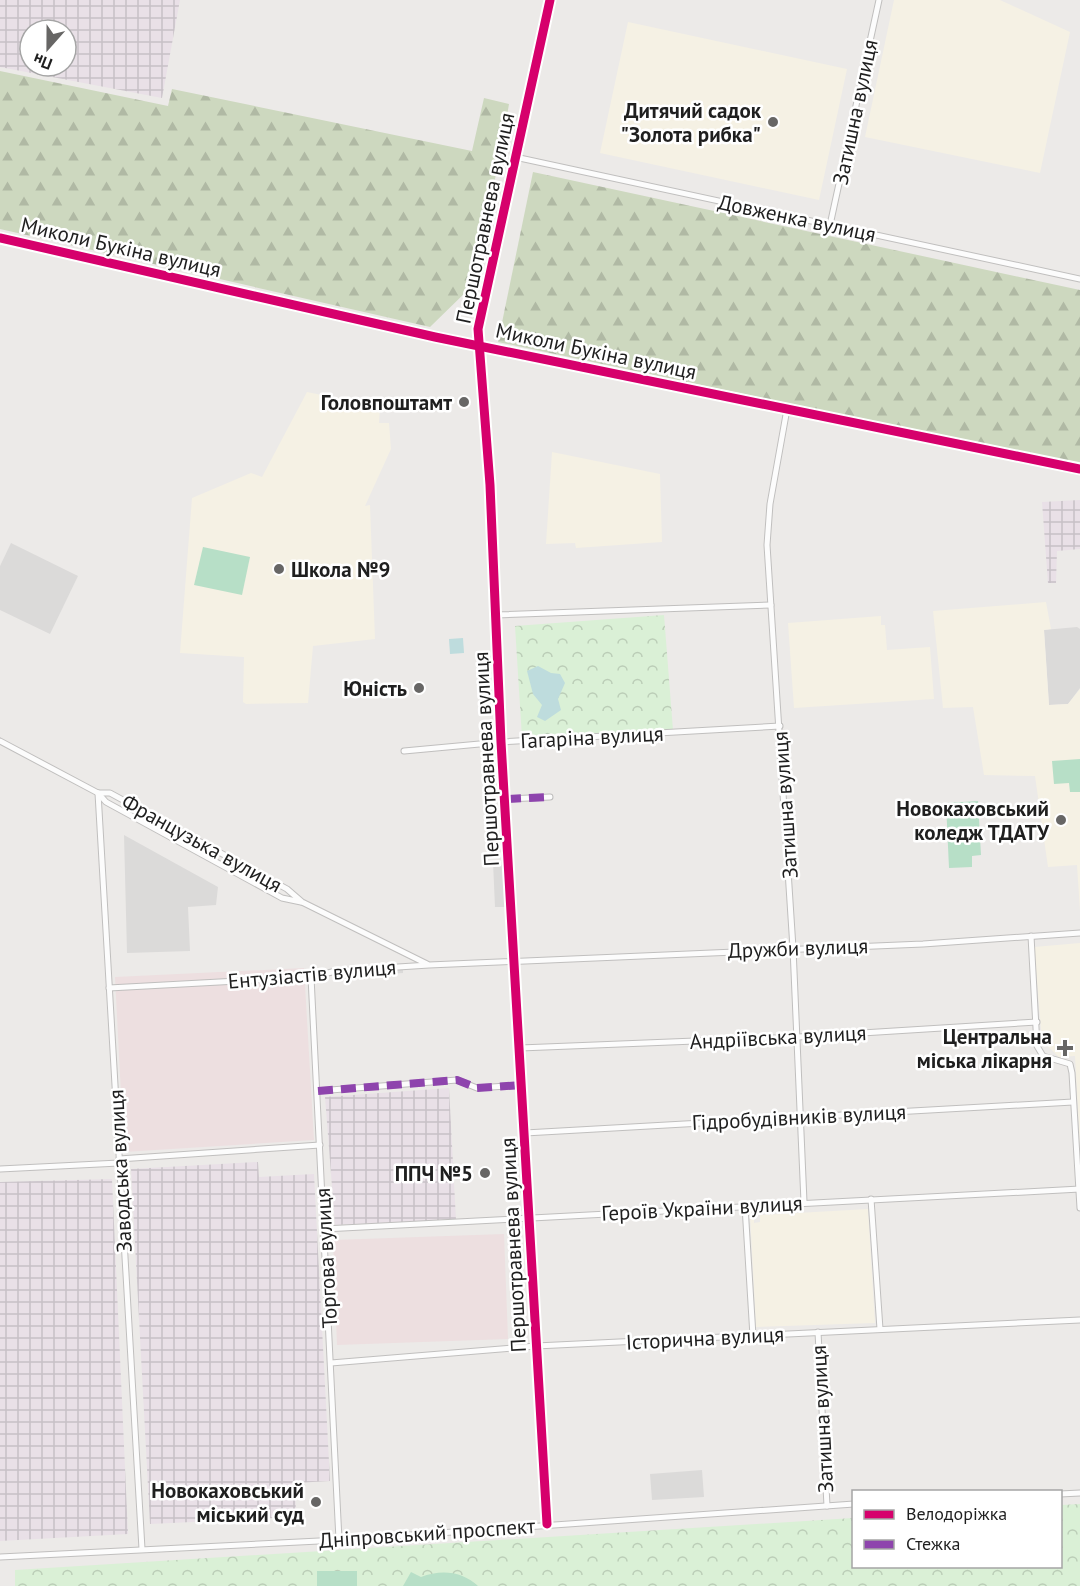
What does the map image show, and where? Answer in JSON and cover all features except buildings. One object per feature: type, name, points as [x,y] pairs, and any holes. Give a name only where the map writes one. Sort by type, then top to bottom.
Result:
[{"type":"street","name":"Першотравнева вулиця","points":[[547,1524],[531,1218],[501,742],[497,615],[479,319],[550,0]]},
{"type":"street","name":"Затишна вулиця","points":[[830,225],[879,0]]},
{"type":"street","name":"Довженка вулиця","points":[[514,157],[1080,279]]},
{"type":"street","name":"Миколи Букіна вулиця","points":[[0,238],[479,346],[1080,470]]},
{"type":"street","name":"Затишна вулиця","points":[[787,410],[770,504],[767,546],[793,948],[804,1202]]},
{"type":"street","points":[[497,615],[771,605]]},
{"type":"street","name":"Гагаріна вулиця","points":[[404,752],[501,742],[780,726]]},
{"type":"street","name":"Французька вулиця","points":[[0,741],[98,793],[106,802],[272,892],[302,903],[429,965]]},
{"type":"street","name":"Французька вулиця","points":[[98,793],[110,793],[183,832],[287,889],[302,903]]},
{"type":"street","name":"Заводська вулиця","points":[[98,793],[142,1549]]},
{"type":"street","points":[[506,799],[550,797]]},
{"type":"street","name":"Дружби вулиця","points":[[515,962],[923,944],[1080,933]]},
{"type":"street","points":[[1031,936],[1037,1046],[1043,1056],[1070,1064],[1080,1208]]},
{"type":"street","name":"Ентузіастів вулиця","points":[[109,988],[311,977],[336,971],[429,965],[515,962]]},
{"type":"street","name":"Торгова вулиця","points":[[311,977],[339,1540]]},
{"type":"street","name":"Андріївська вулиця","points":[[520,1048],[798,1037],[1036,1022]]},
{"type":"street","points":[[318,1091],[457,1080],[477,1088],[522,1085]]},
{"type":"street","name":"Гідробудівників вулиця","points":[[525,1133],[1073,1102]]},
{"type":"street","points":[[0,1169],[320,1145]]},
{"type":"street","name":"Героїв України вулиця","points":[[324,1229],[1080,1189]]},
{"type":"street","points":[[871,1199],[880,1329]]},
{"type":"street","points":[[745,1206],[753,1336]]},
{"type":"street","name":"Історична вулиця","points":[[331,1363],[536,1346],[1080,1320]]},
{"type":"street","name":"Затишна вулиця","points":[[818,1332],[827,1506]]},
{"type":"street","points":[[1062,1494],[1080,1493]]},
{"type":"street","name":"Дніпровський проспект","points":[[0,1557],[339,1540],[852,1504]]},
{"type":"shaded area","points":[[0,0],[180,0],[162,98],[57,78],[78,78],[78,18],[18,18],[18,70],[0,67]]},
{"type":"shaded area","points":[[894,0],[1000,0],[1070,32],[1040,173],[865,137]]},
{"type":"shaded area","points":[[628,22],[847,69],[819,200],[600,153]]},
{"type":"shaded area","name":"Школа №9","points":[[307,392],[380,407],[379,423],[389,423],[391,449],[365,506],[370,505],[375,639],[313,646],[308,703],[246,704],[243,702],[244,657],[180,653],[192,498],[251,473],[262,477]]},
{"type":"shaded area","points":[[552,452],[660,474],[662,542],[576,548],[575,543],[546,544]]},
{"type":"shaded area","points":[[1080,500],[1080,549],[1057,551],[1056,583],[1048,583],[1042,502]]},
{"type":"shaded area","points":[[11,543],[78,576],[50,634],[0,610],[0,566]]},
{"type":"shaded area","points":[[1046,602],[1051,629],[1044,630],[1049,705],[1068,704],[1080,689],[1080,911],[1077,865],[1048,867],[1035,776],[984,775],[973,707],[943,708],[933,611]]},
{"type":"shaded area","points":[[881,616],[881,625],[885,625],[887,650],[930,647],[934,699],[794,708],[788,623]]},
{"type":"shaded area","points":[[1077,627],[1080,629],[1080,688],[1068,704],[1049,705],[1044,630]]},
{"type":"shaded area","points":[[124,835],[218,887],[216,905],[188,907],[190,951],[127,953]]},
{"type":"shaded area","points":[[493,862],[505,862],[508,907],[495,907]]},
{"type":"shaded area","name":"Центральна міська лікарня","points":[[1080,943],[1080,1147],[1075,1056],[1059,1057],[1042,1041],[1034,947]]},
{"type":"shaded area","points":[[304,968],[314,1140],[124,1152],[115,977]]},
{"type":"shaded area","points":[[403,968],[403,973],[339,977],[339,972]]},
{"type":"shaded area","points":[[449,1088],[456,1220],[335,1225],[325,1097]]},
{"type":"shaded area","points":[[258,1162],[259,1177],[314,1174],[330,1481],[295,1483],[296,1517],[150,1524],[131,1169]]},
{"type":"shaded area","points":[[112,1179],[128,1534],[0,1541],[0,1182]]},
{"type":"shaded area","points":[[868,1209],[875,1323],[756,1327],[750,1215],[754,1215],[754,1223],[760,1222],[760,1215]]},
{"type":"shaded area","points":[[504,1234],[508,1339],[337,1345],[333,1240]]},
{"type":"shaded area","points":[[702,1470],[704,1497],[652,1500],[650,1474]]},
{"type":"green space","points":[[0,71],[18,75],[18,78],[34,78],[168,106],[172,89],[472,151],[484,98],[509,104],[500,157],[470,288],[430,327],[0,229]]},
{"type":"green space","points":[[533,172],[1080,290],[1080,465],[498,342]]},
{"type":"green space","points":[[203,547],[250,557],[242,595],[194,585]]},
{"type":"green space","points":[[664,615],[673,730],[522,738],[515,626]]},
{"type":"green space","points":[[1080,759],[1080,792],[1070,792],[1069,783],[1054,784],[1052,761]]},
{"type":"green space","points":[[978,801],[981,855],[972,856],[972,867],[949,868],[946,803]]},
{"type":"green space","points":[[1080,1504],[1080,1586],[15,1586],[15,1570],[852,1518],[852,1568],[1062,1568],[1062,1505]]},
{"type":"green space","points":[[317,1571],[357,1571],[357,1586],[317,1586]]},
{"type":"green space","points":[[411,1572],[421,1577],[444,1572],[458,1574],[478,1586],[403,1586]]},
{"type":"water","points":[[463,638],[464,653],[450,654],[449,639]]},
{"type":"water","points":[[538,666],[551,673],[560,674],[565,683],[558,699],[561,710],[545,721],[537,717],[542,705],[533,694],[527,671]]},
{"type":"marked path","points":[[506,799],[550,797]]},
{"type":"marked path","points":[[318,1091],[457,1080],[477,1088],[522,1085]]},
{"type":"cycle path","points":[[547,1524],[501,742],[490,485],[478,329],[550,0]]},
{"type":"cycle path","points":[[0,238],[435,337],[1080,469]]},
{"type":"place","name":"Дитячий садок \"Золота рибка\"","points":[[773,122]]},
{"type":"place","name":"Головпоштамт","points":[[464,402]]},
{"type":"place","name":"Школа №9","points":[[279,569]]},
{"type":"place","name":"Юність","points":[[419,688]]},
{"type":"place","name":"Новокаховський коледж ТДАТУ","points":[[1061,820]]},
{"type":"place","name":"Центральна міська лікарня","points":[[1065,1048]]},
{"type":"place","name":"ППЧ №5","points":[[485,1173]]},
{"type":"place","name":"Новокаховський міський суд","points":[[316,1502]]}]
